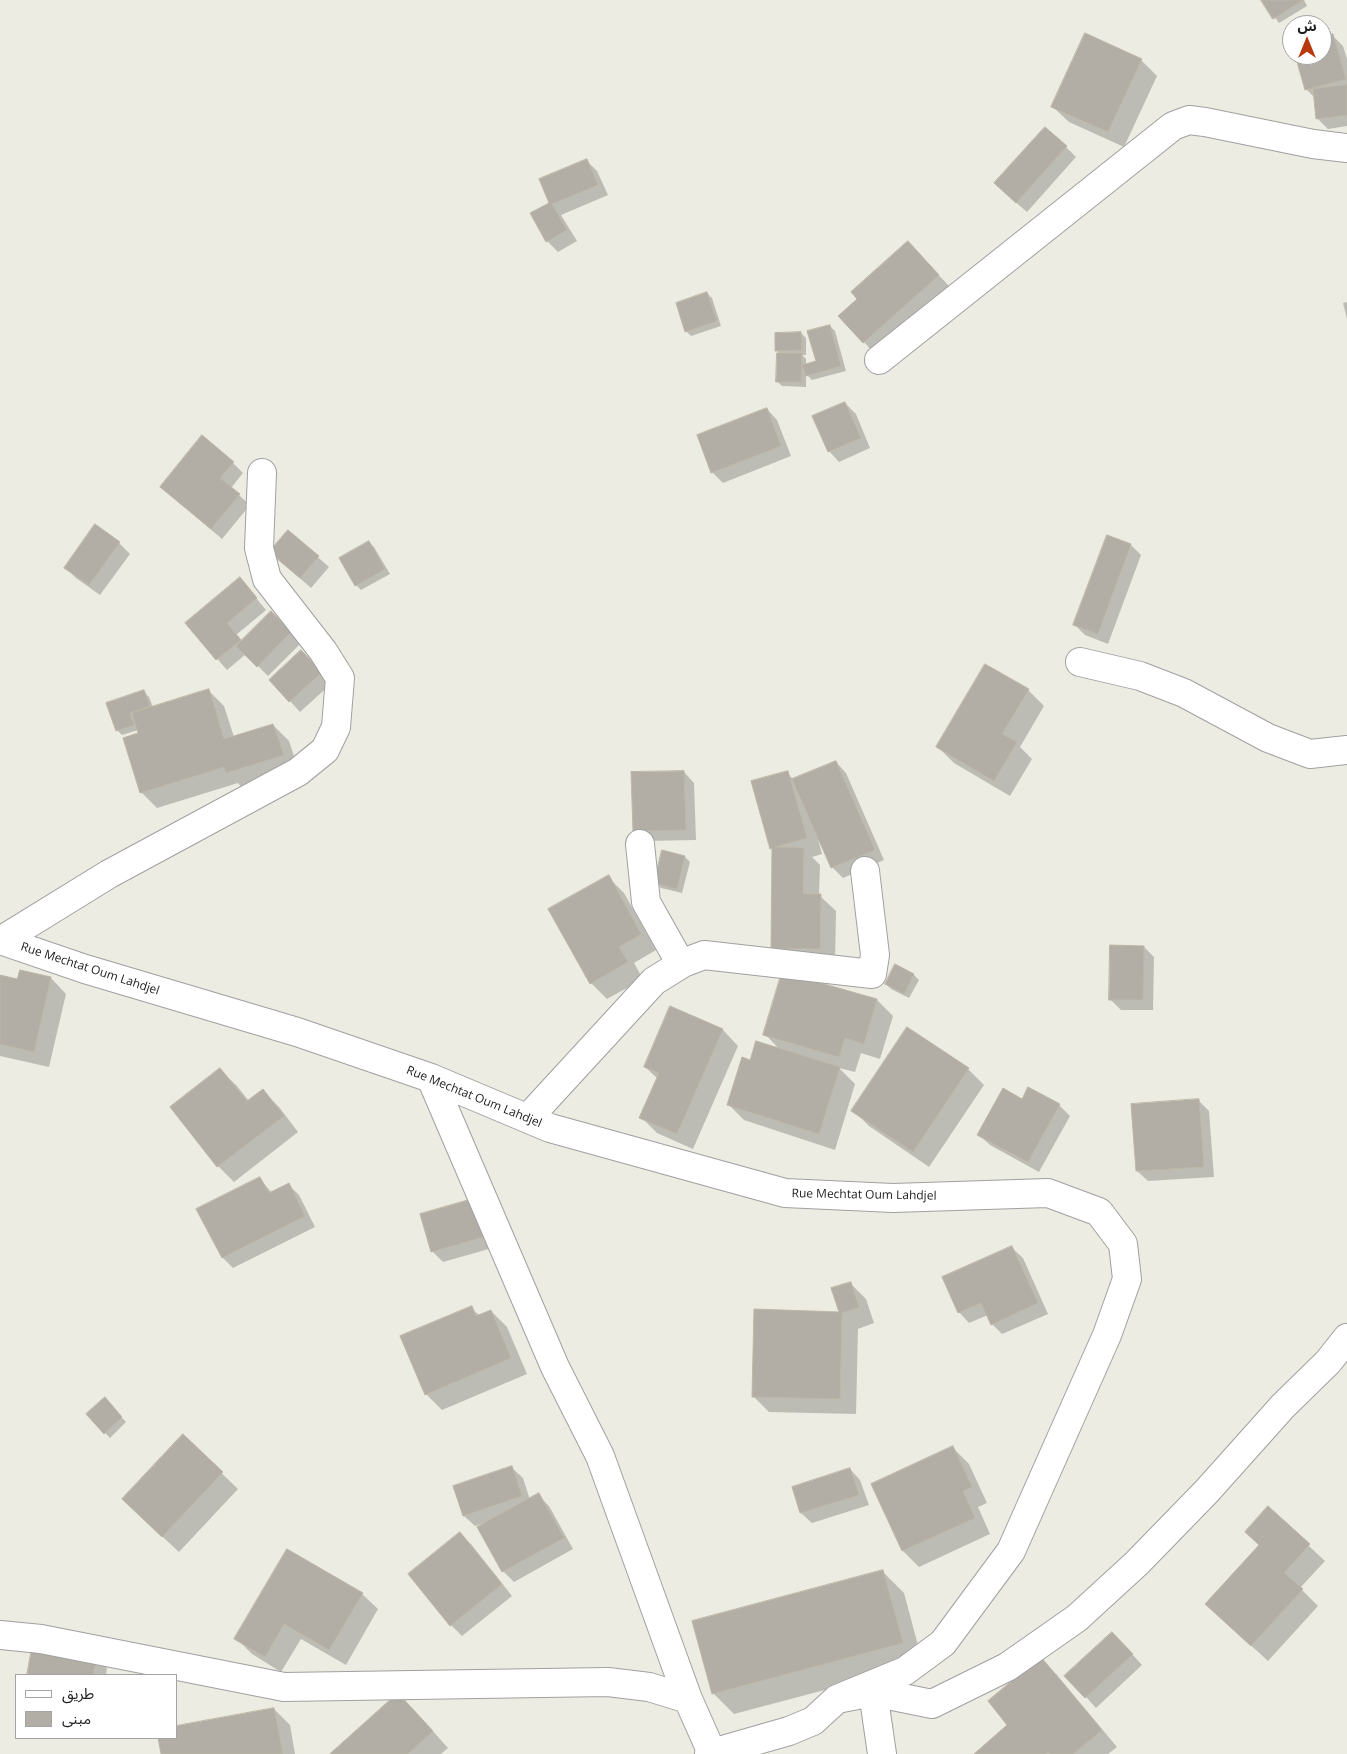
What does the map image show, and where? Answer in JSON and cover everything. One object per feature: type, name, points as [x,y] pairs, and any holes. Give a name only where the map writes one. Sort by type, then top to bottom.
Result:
[{"type":"street","points":[[879,360],[1173,126],[1189,120],[1205,122],[1313,144],[1347,148]]},
{"type":"street","points":[[1,940],[109,874],[298,772],[325,750],[336,727],[340,678],[323,651],[267,579],[259,548],[262,473]]},
{"type":"street","points":[[1080,662],[1140,676],[1184,693],[1268,738],[1310,754],[1347,750]]},
{"type":"street","points":[[640,844],[646,902],[682,963]]},
{"type":"street","points":[[528,1118],[654,981],[682,963],[704,955],[872,974],[875,955],[865,871]]},
{"type":"street","name":"Rue Mechtat Oum Lahdjel","points":[[1,940],[85,969],[297,1032],[431,1078],[550,1128],[785,1194],[894,1198],[1048,1193],[1099,1212],[1123,1244],[1127,1278],[1107,1335],[1011,1551],[943,1644],[905,1670],[837,1699]]},
{"type":"street","points":[[431,1078],[555,1367],[600,1456],[688,1699],[710,1753],[769,1746],[813,1721],[837,1699],[873,1692],[932,1704],[1007,1667],[1077,1618],[1137,1563],[1201,1498],[1283,1406],[1328,1362],[1347,1338]]},
{"type":"street","points":[[0,1635],[41,1639],[284,1687],[608,1682],[649,1687],[688,1699]]},
{"type":"street","points":[[873,1692],[882,1754]]},
{"type":"building","points":[[1261,0],[1303,0],[1273,19]]},
{"type":"building","points":[[1085,33],[1142,59],[1108,132],[1051,107]]},
{"type":"building","points":[[1332,34],[1346,79],[1305,90],[1298,65],[1332,65]]},
{"type":"building","points":[[1347,85],[1347,115],[1316,119],[1313,89]]},
{"type":"building","points":[[1045,127],[1067,146],[1016,203],[994,183]]},
{"type":"building","points":[[587,159],[598,185],[552,204],[567,230],[546,242],[530,213],[549,203],[539,179]]},
{"type":"building","points":[[908,241],[939,275],[863,343],[838,316],[857,299],[851,292]]},
{"type":"building","points":[[707,292],[717,321],[685,332],[676,303]]},
{"type":"building","points":[[830,325],[841,366],[806,376],[802,365],[816,361],[807,331]]},
{"type":"building","points":[[801,332],[802,350],[775,351],[775,333]]},
{"type":"building","points":[[777,353],[802,353],[801,382],[776,382]]},
{"type":"building","points":[[845,402],[861,438],[828,452],[812,416]]},
{"type":"building","points":[[767,408],[781,446],[711,473],[697,435]]},
{"type":"building","points":[[202,435],[234,462],[220,478],[240,494],[211,529],[160,487]]},
{"type":"building","points":[[95,524],[120,542],[89,585],[64,568]]},
{"type":"building","points":[[288,530],[319,556],[300,578],[269,552]]},
{"type":"building","points":[[1107,535],[1131,544],[1098,634],[1073,625]]},
{"type":"building","points":[[369,541],[385,569],[355,586],[339,558]]},
{"type":"building","points":[[240,577],[257,598],[227,623],[241,640],[216,660],[185,623]]},
{"type":"building","points":[[271,611],[291,632],[257,667],[236,646]]},
{"type":"building","points":[[301,650],[322,672],[289,702],[269,680]]},
{"type":"building","points":[[985,664],[1029,689],[1002,734],[1017,742],[994,781],[936,747]]},
{"type":"building","points":[[209,689],[224,739],[273,724],[284,755],[226,773],[224,767],[140,793],[123,738],[138,733],[132,713]]},
{"type":"building","points":[[144,690],[150,706],[130,713],[134,725],[116,731],[106,703]]},
{"type":"building","points":[[836,761],[875,850],[831,868],[792,779]]},
{"type":"building","points":[[684,771],[686,830],[633,831],[631,772]]},
{"type":"building","points":[[788,771],[807,838],[775,847],[804,848],[803,894],[821,894],[820,949],[771,948],[772,848],[770,849],[751,781]]},
{"type":"building","points":[[662,850],[685,856],[677,889],[654,883]]},
{"type":"building","points":[[609,875],[641,934],[619,947],[628,962],[590,984],[548,909]]},
{"type":"building","points":[[1110,945],[1144,946],[1143,1000],[1109,1000]]},
{"type":"building","points":[[895,964],[914,974],[904,994],[885,984]]},
{"type":"building","points":[[20,970],[51,977],[34,1052],[0,1044],[0,975],[17,979]]},
{"type":"building","points":[[782,972],[877,999],[864,1044],[845,1038],[839,1057],[763,1035]]},
{"type":"building","points":[[670,1006],[723,1029],[677,1134],[639,1118],[659,1073],[644,1067]]},
{"type":"building","points":[[907,1027],[969,1068],[913,1152],[851,1111]]},
{"type":"building","points":[[756,1041],[840,1067],[819,1134],[727,1105],[742,1057],[750,1060]]},
{"type":"building","points":[[220,1068],[247,1101],[263,1089],[284,1116],[217,1167],[170,1107]]},
{"type":"building","points":[[1028,1087],[1060,1104],[1028,1162],[977,1135],[1003,1088],[1022,1099]]},
{"type":"building","points":[[1199,1099],[1204,1167],[1136,1171],[1131,1104]]},
{"type":"building","points":[[260,1177],[269,1193],[289,1183],[305,1216],[222,1258],[196,1209]]},
{"type":"building","points":[[476,1198],[487,1236],[431,1252],[420,1214]]},
{"type":"building","points":[[1012,1246],[1038,1303],[991,1325],[981,1303],[958,1313],[942,1277]]},
{"type":"building","points":[[851,1282],[859,1307],[842,1313],[840,1399],[752,1397],[754,1309],[839,1312],[831,1288]]},
{"type":"building","points":[[472,1306],[476,1316],[491,1310],[511,1358],[425,1395],[400,1336]]},
{"type":"building","points":[[105,1397],[122,1417],[104,1434],[86,1414]]},
{"type":"building","points":[[183,1434],[223,1472],[162,1537],[122,1499]]},
{"type":"building","points":[[953,1446],[972,1487],[963,1491],[975,1518],[902,1551],[871,1484]]},
{"type":"building","points":[[512,1466],[522,1496],[463,1516],[453,1486]]},
{"type":"building","points":[[850,1468],[859,1495],[800,1513],[792,1487]]},
{"type":"building","points":[[539,1493],[564,1538],[502,1572],[477,1527]]},
{"type":"building","points":[[1268,1506],[1310,1544],[1284,1573],[1303,1589],[1251,1646],[1205,1604],[1259,1545],[1245,1532]]},
{"type":"building","points":[[460,1532],[502,1584],[450,1626],[408,1574]]},
{"type":"building","points":[[287,1549],[363,1593],[329,1650],[284,1624],[265,1657],[234,1639]]},
{"type":"building","points":[[883,1570],[903,1643],[712,1694],[692,1621]]},
{"type":"building","points":[[1112,1632],[1133,1654],[1085,1698],[1064,1676]]},
{"type":"building","points":[[33,1643],[97,1656],[93,1674],[27,1674]]},
{"type":"building","points":[[1041,1657],[1102,1730],[1073,1754],[1050,1754],[1048,1752],[1046,1754],[974,1754],[1007,1725],[988,1701]]},
{"type":"building","points":[[398,1693],[433,1731],[408,1754],[330,1754]]},
{"type":"building","points":[[274,1708],[283,1754],[161,1754],[158,1739],[178,1739],[178,1726]]}]
